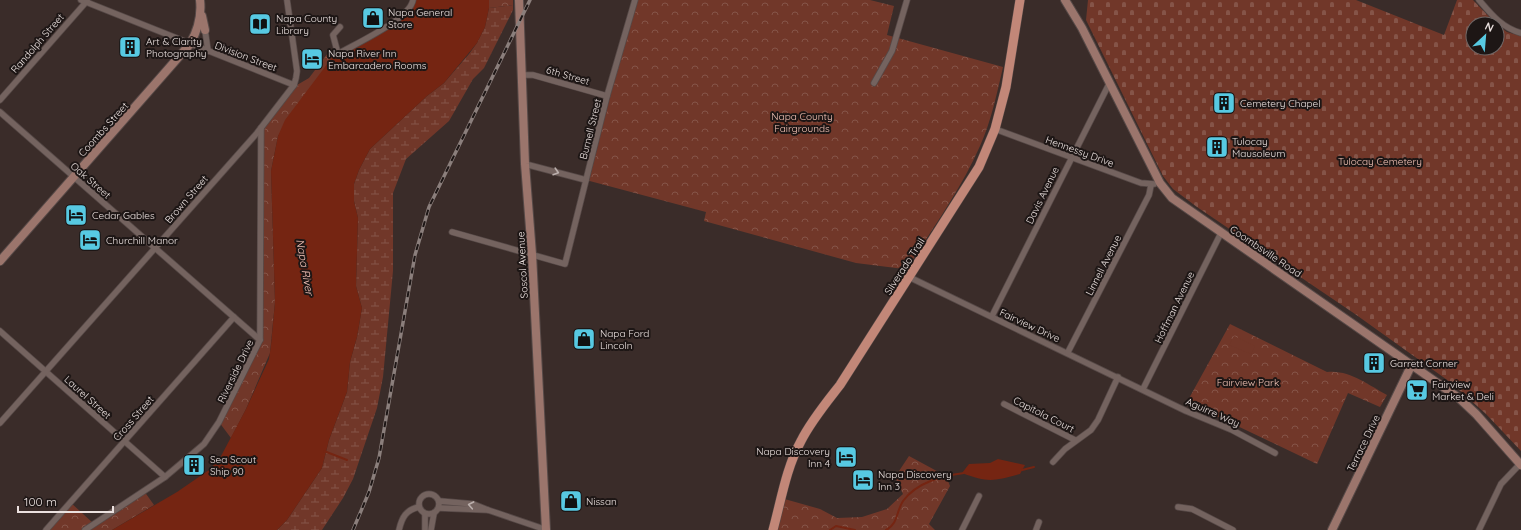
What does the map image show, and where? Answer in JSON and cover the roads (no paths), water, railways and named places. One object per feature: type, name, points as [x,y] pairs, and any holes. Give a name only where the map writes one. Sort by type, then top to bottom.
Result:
[{"type":"main road","name":"Silverado Trail","points":[[773,530],[787,479],[801,441],[824,405],[840,386],[979,167],[995,129],[1006,87],[1020,0]]},
{"type":"street","name":"Coombs Street","points":[[0,261],[190,44],[198,29],[201,12],[200,0]]},
{"type":"street","points":[[287,0],[297,71],[294,85]]},
{"type":"street","points":[[340,27],[333,35],[338,54],[401,18],[410,9],[414,0]]},
{"type":"street","name":"Soscol Avenue","points":[[519,0],[525,164],[532,254],[546,530]]},
{"type":"street","name":"Burnell Street","points":[[532,254],[565,264],[608,96],[635,0]]},
{"type":"street","points":[[874,83],[892,51],[907,0]]},
{"type":"street","name":"Coombsville Road","points":[[1064,0],[1082,28],[1160,183],[1172,198],[1459,398],[1476,414],[1520,465]]},
{"type":"street","points":[[1479,0],[1498,21],[1508,28],[1521,33]]},
{"type":"street","name":"Division Street","points":[[85,1],[294,85]]},
{"type":"street","name":"Randolph Street","points":[[0,100],[85,1]]},
{"type":"street","points":[[201,12],[208,51]]},
{"type":"street","name":"6th Street","points":[[522,74],[532,75],[608,96]]},
{"type":"street","name":"Davis Avenue","points":[[992,316],[1071,156],[1110,82]]},
{"type":"street","name":"Brown Street","points":[[0,423],[261,128],[294,85]]},
{"type":"street","name":"Oak Street","points":[[0,112],[260,340]]},
{"type":"street","name":"Riverside Drive","points":[[85,530],[165,477],[204,444],[212,435],[260,340],[261,128]]},
{"type":"street","name":"Hennessy Drive","points":[[995,129],[1141,183],[1151,185],[1160,183]]},
{"type":"street","points":[[525,164],[586,180]]},
{"type":"street","name":"Linnell Avenue","points":[[1068,352],[1149,195],[1151,185]]},
{"type":"street","points":[[452,232],[532,254]]},
{"type":"street","name":"Hoffman Avenue","points":[[1143,390],[1221,233]]},
{"type":"street","name":"Fairview Drive","points":[[909,277],[1068,352],[1143,390]]},
{"type":"street","name":"Cross Street","points":[[46,530],[234,317]]},
{"type":"street","name":"Laurel Street","points":[[0,331],[165,477]]},
{"type":"street","name":"Terrace Drive","points":[[1332,530],[1412,364]]},
{"type":"street","points":[[1053,462],[1075,440],[1091,430],[1098,420],[1118,377]]},
{"type":"street","name":"Aguirre Way","points":[[1143,390],[1186,411],[1232,430],[1275,453]]},
{"type":"street","name":"Capitola Court","points":[[1004,404],[1075,440]]},
{"type":"street","points":[[1479,530],[1502,484],[1520,465]]},
{"type":"street","points":[[419,507],[421,498],[427,494],[433,494],[439,501],[439,508],[434,513],[431,530]]},
{"type":"street","points":[[962,530],[979,496]]},
{"type":"street","points":[[439,501],[473,504],[546,530]]},
{"type":"street","points":[[419,507],[425,514],[425,530]]},
{"type":"street","points":[[399,530],[406,514],[413,508],[419,507]]},
{"type":"street","points":[[1178,507],[1192,509],[1233,530]]},
{"type":"street","points":[[439,508],[488,510]]},
{"type":"street","points":[[425,514],[434,513]]},
{"type":"street","points":[[1036,530],[1038,522]]},
{"type":"water","name":"Napa River","points":[[416,0],[489,0],[489,8],[485,27],[477,43],[444,83],[427,96],[370,149],[359,170],[354,184],[354,201],[358,218],[356,286],[362,308],[357,337],[350,362],[347,392],[329,440],[322,468],[287,520],[277,530],[112,530],[177,492],[209,470],[220,458],[246,409],[269,359],[275,302],[271,171],[278,136],[285,120],[334,55],[336,57],[406,17],[411,11]]},
{"type":"water","points":[[998,459],[1025,465],[1020,474],[991,480],[985,480],[962,473],[969,464],[990,463]]},
{"type":"waterway","points":[[324,451],[347,460]]},
{"type":"waterway","points":[[1022,470],[1034,467]]},
{"type":"waterway","points":[[886,530],[895,521],[903,501],[915,489],[939,478],[964,473]]},
{"type":"waterway","points":[[830,530],[836,526],[855,530]]},
{"type":"railway","points":[[353,530],[369,492],[379,458],[415,255],[429,207],[530,0]]},
{"type":"place","name":"Napa General Store","points":[[373,18]]},
{"type":"place","name":"Napa County Library","points":[[260,24]]},
{"type":"place","name":"Art & Clarity Photography","points":[[130,47]]},
{"type":"place","name":"Napa River Inn Embarcadero Rooms","points":[[312,59]]},
{"type":"place","name":"Cemetery Chapel","points":[[1224,103]]},
{"type":"place","name":"Tulocay Mausoleum","points":[[1217,147]]},
{"type":"place","name":"Cedar Gables","points":[[76,215]]},
{"type":"place","name":"Churchill Manor","points":[[90,240]]},
{"type":"place","name":"Napa Ford Lincoln","points":[[584,339]]},
{"type":"place","name":"Garrett Corner","points":[[1374,363]]},
{"type":"place","name":"Fairview Market & Deli","points":[[1417,390]]},
{"type":"place","name":"Napa Discovery Inn 4","points":[[846,457]]},
{"type":"place","name":"Sea Scout Ship 90","points":[[194,465]]},
{"type":"place","name":"Napa Discovery Inn 3","points":[[863,480]]},
{"type":"place","name":"Nissan","points":[[571,501]]},
{"type":"park label","name":"Napa County Fairgrounds","points":[[802,122]]},
{"type":"park label","name":"Tulocay Cemetery","points":[[1380,161]]},
{"type":"park label","name":"Fairview Park","points":[[1248,382]]}]
